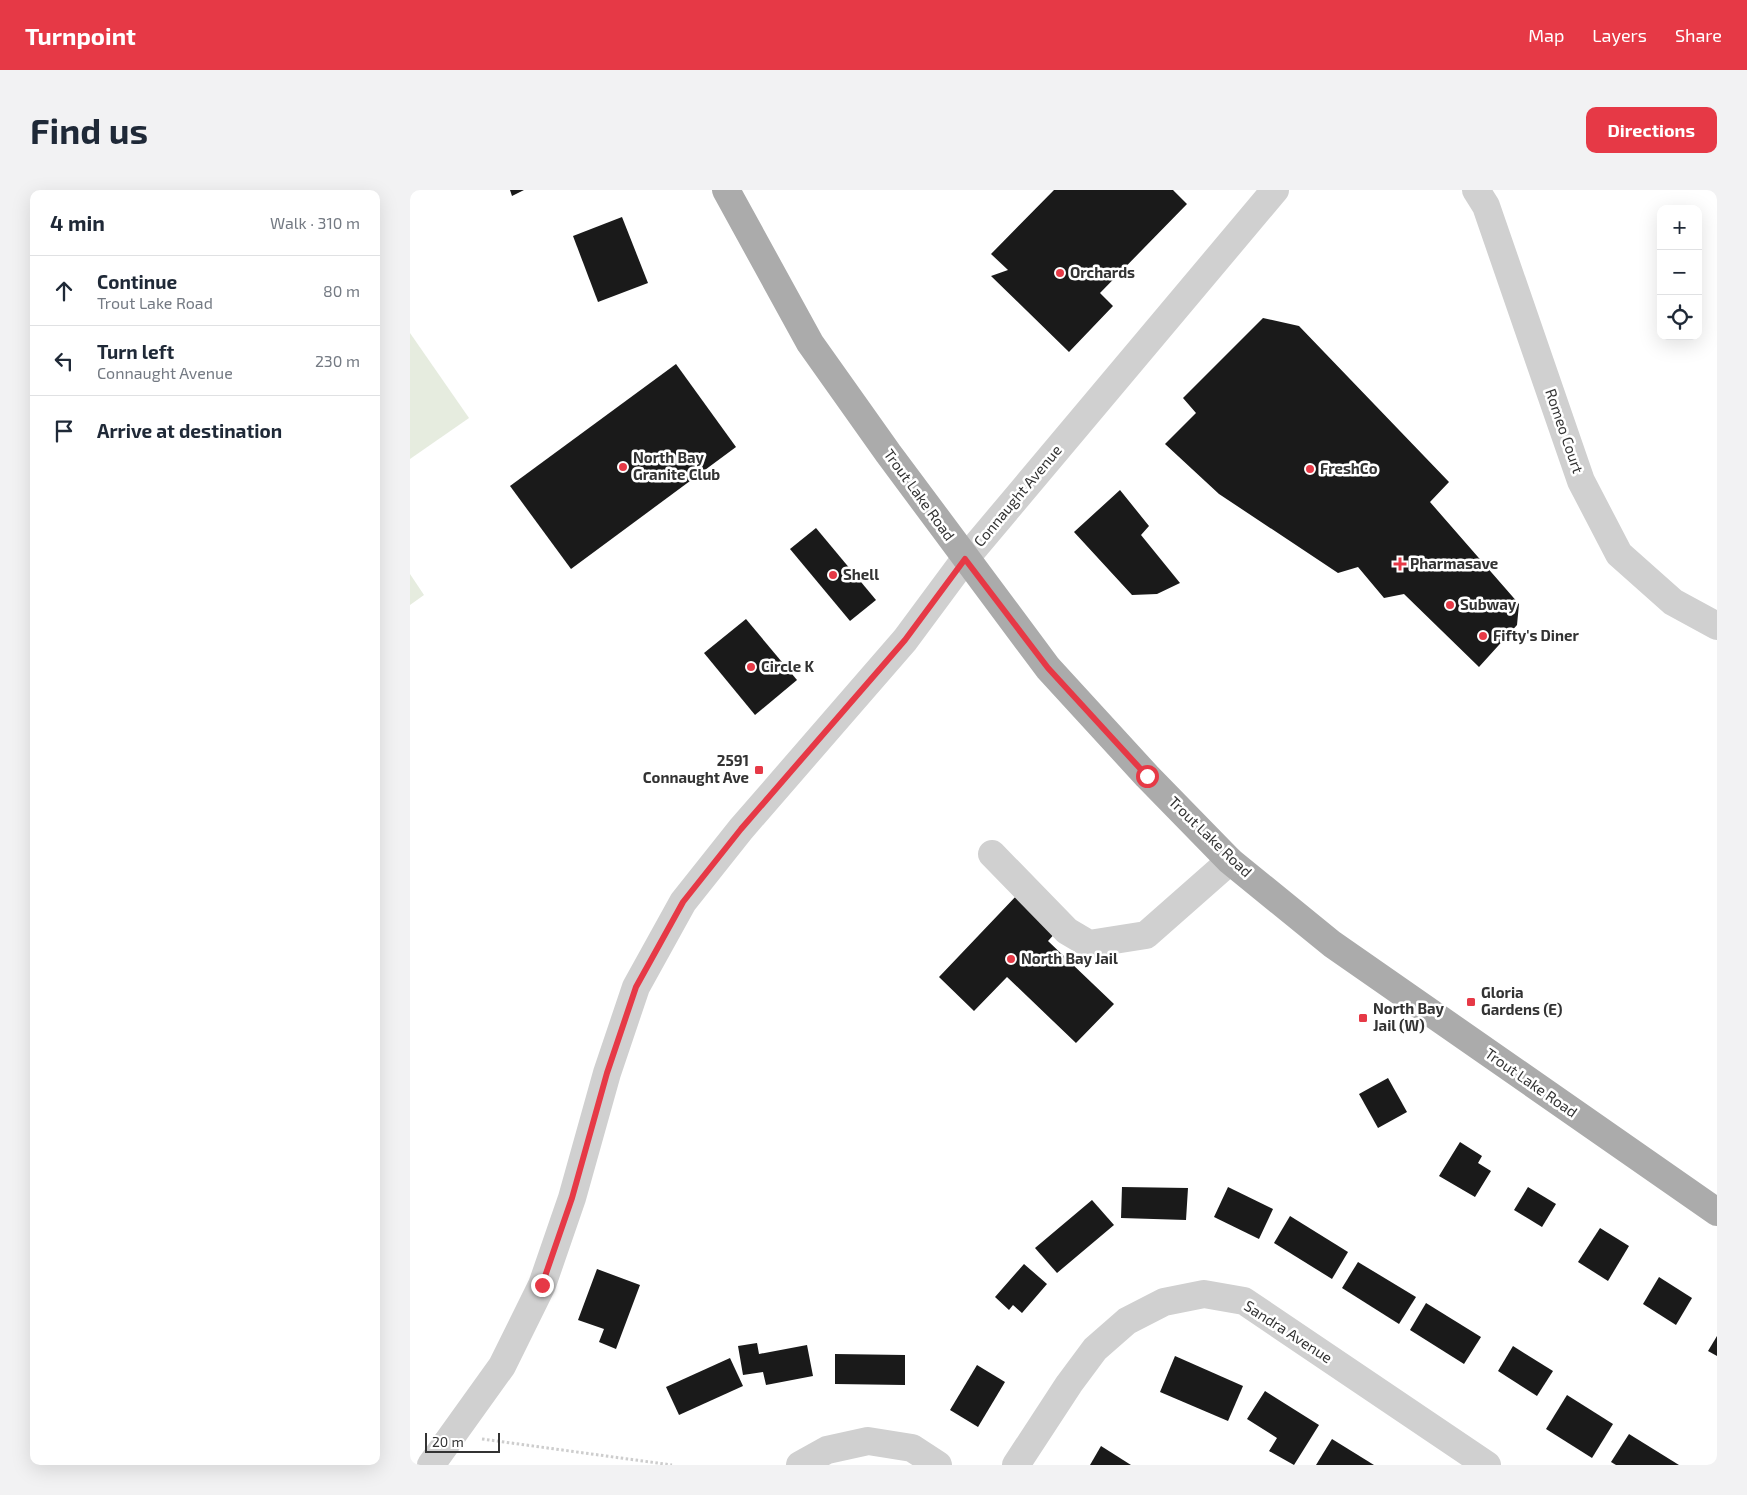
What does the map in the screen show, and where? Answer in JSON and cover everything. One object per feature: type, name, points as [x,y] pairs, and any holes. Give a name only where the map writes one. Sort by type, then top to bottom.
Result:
[{"type":"main road","name":"Trout Lake Road","points":[[726,190],[810,343],[888,453],[965,559],[1048,668],[1147,776],[1230,860],[1332,944],[1717,1212]]},
{"type":"street","name":"Connaught Avenue","points":[[431,1465],[502,1366],[542,1285],[572,1198],[607,1073],[636,987],[683,902],[741,829],[905,640],[965,559],[1275,190]]},
{"type":"street","name":"Romeo Court","points":[[1476,190],[1486,206],[1581,481],[1619,554],[1672,602],[1717,626]]},
{"type":"street","points":[[992,854],[1067,931],[1089,944],[1146,935],[1230,860]]},
{"type":"street","name":"Sandra Avenue","points":[[1016,1465],[1068,1384],[1095,1349],[1127,1322],[1164,1302],[1204,1294],[1244,1301],[1487,1465]]},
{"type":"street","points":[[800,1465],[827,1450],[868,1442],[912,1448],[938,1465]]},
{"type":"path","points":[[453,1435],[672,1465]]},
{"type":"shaded area","points":[[410,333],[469,418],[410,459]]},
{"type":"shaded area","points":[[410,574],[424,595],[410,605]]},
{"type":"building","points":[[510,190],[524,190],[512,196]]},
{"type":"building","name":"Orchards","points":[[1054,190],[1173,190],[1187,204],[1100,293],[1113,306],[1069,352],[991,276],[1008,270],[991,254]]},
{"type":"building","points":[[622,217],[648,283],[598,302],[573,236]]},
{"type":"building","points":[[1263,318],[1299,326],[1449,482],[1430,502],[1519,604],[1517,625],[1479,667],[1404,594],[1384,598],[1358,567],[1338,573],[1219,494],[1165,444],[1196,413],[1183,398]]},
{"type":"building","name":"North Bay Granite Club","points":[[676,364],[736,447],[571,569],[510,486]]},
{"type":"building","points":[[1120,490],[1149,526],[1141,535],[1180,583],[1157,594],[1132,595],[1074,532]]},
{"type":"building","name":"Shell","points":[[816,528],[876,600],[850,621],[790,549]]},
{"type":"building","name":"Circle K","points":[[746,619],[797,680],[755,715],[704,653]]},
{"type":"building","name":"North Bay Jail","points":[[1019,893],[1058,930],[1048,941],[1114,1004],[1076,1043],[1007,977],[974,1011],[939,977]]},
{"type":"building","points":[[1388,1078],[1407,1112],[1378,1128],[1359,1094]]},
{"type":"building","points":[[1460,1142],[1482,1156],[1478,1163],[1491,1171],[1475,1197],[1439,1176]]},
{"type":"building","points":[[1122,1187],[1188,1188],[1186,1220],[1121,1218]]},
{"type":"building","points":[[1228,1187],[1273,1209],[1259,1239],[1214,1217]]},
{"type":"building","points":[[1528,1187],[1556,1204],[1542,1227],[1514,1210]]},
{"type":"building","points":[[1092,1200],[1114,1225],[1057,1273],[1035,1248]]},
{"type":"building","points":[[1290,1216],[1348,1252],[1332,1279],[1274,1243]]},
{"type":"building","points":[[1600,1228],[1629,1246],[1608,1281],[1578,1262]]},
{"type":"building","points":[[1358,1262],[1416,1297],[1399,1324],[1342,1288]]},
{"type":"building","points":[[1024,1264],[1047,1284],[1022,1313],[1013,1305],[1009,1310],[995,1297]]},
{"type":"building","points":[[597,1269],[640,1285],[616,1349],[599,1342],[604,1329],[578,1320]]},
{"type":"building","points":[[1659,1277],[1692,1298],[1676,1325],[1643,1304]]},
{"type":"building","points":[[1426,1303],[1481,1337],[1464,1364],[1410,1330]]},
{"type":"building","points":[[1717,1336],[1717,1356],[1708,1351]]},
{"type":"building","points":[[757,1343],[759,1354],[807,1345],[813,1376],[766,1385],[763,1372],[743,1375],[738,1346]]},
{"type":"building","points":[[1513,1346],[1553,1371],[1537,1396],[1498,1371]]},
{"type":"building","points":[[835,1354],[905,1355],[905,1385],[835,1384]]},
{"type":"building","points":[[1175,1356],[1243,1386],[1228,1421],[1160,1392]]},
{"type":"building","points":[[730,1358],[743,1386],[679,1415],[666,1387]]},
{"type":"building","points":[[977,1365],[1005,1382],[978,1427],[950,1410]]},
{"type":"building","points":[[1265,1391],[1319,1425],[1294,1465],[1269,1451],[1277,1438],[1247,1419]]},
{"type":"building","points":[[1567,1395],[1613,1424],[1592,1458],[1546,1429]]},
{"type":"building","points":[[1629,1434],[1679,1465],[1616,1465],[1611,1462]]},
{"type":"building","points":[[1332,1439],[1374,1465],[1316,1465]]},
{"type":"building","points":[[1101,1446],[1131,1465],[1090,1465]]},
{"type":"place","name":"Orchards","points":[[1060,273]]},
{"type":"place","name":"North Bay Granite Club","points":[[623,467]]},
{"type":"place","name":"FreshCo","points":[[1310,469]]},
{"type":"place","name":"Pharmasave","points":[[1400,564]]},
{"type":"place","name":"Shell","points":[[833,575]]},
{"type":"place","name":"Subway","points":[[1450,605]]},
{"type":"place","name":"Fifty's Diner","points":[[1483,636]]},
{"type":"place","name":"Circle K","points":[[751,667]]},
{"type":"place","name":"2591 Connaught Ave","points":[[759,770]]},
{"type":"place","name":"North Bay Jail","points":[[1011,959]]},
{"type":"place","name":"Gloria Gardens (E)","points":[[1471,1002]]},
{"type":"place","name":"North Bay Jail (W)","points":[[1363,1018]]},
{"type":"route","points":[[542,1285],[572,1198],[607,1073],[636,987],[683,902],[741,829],[905,640],[965,559],[1048,668],[1147,776]]}]
